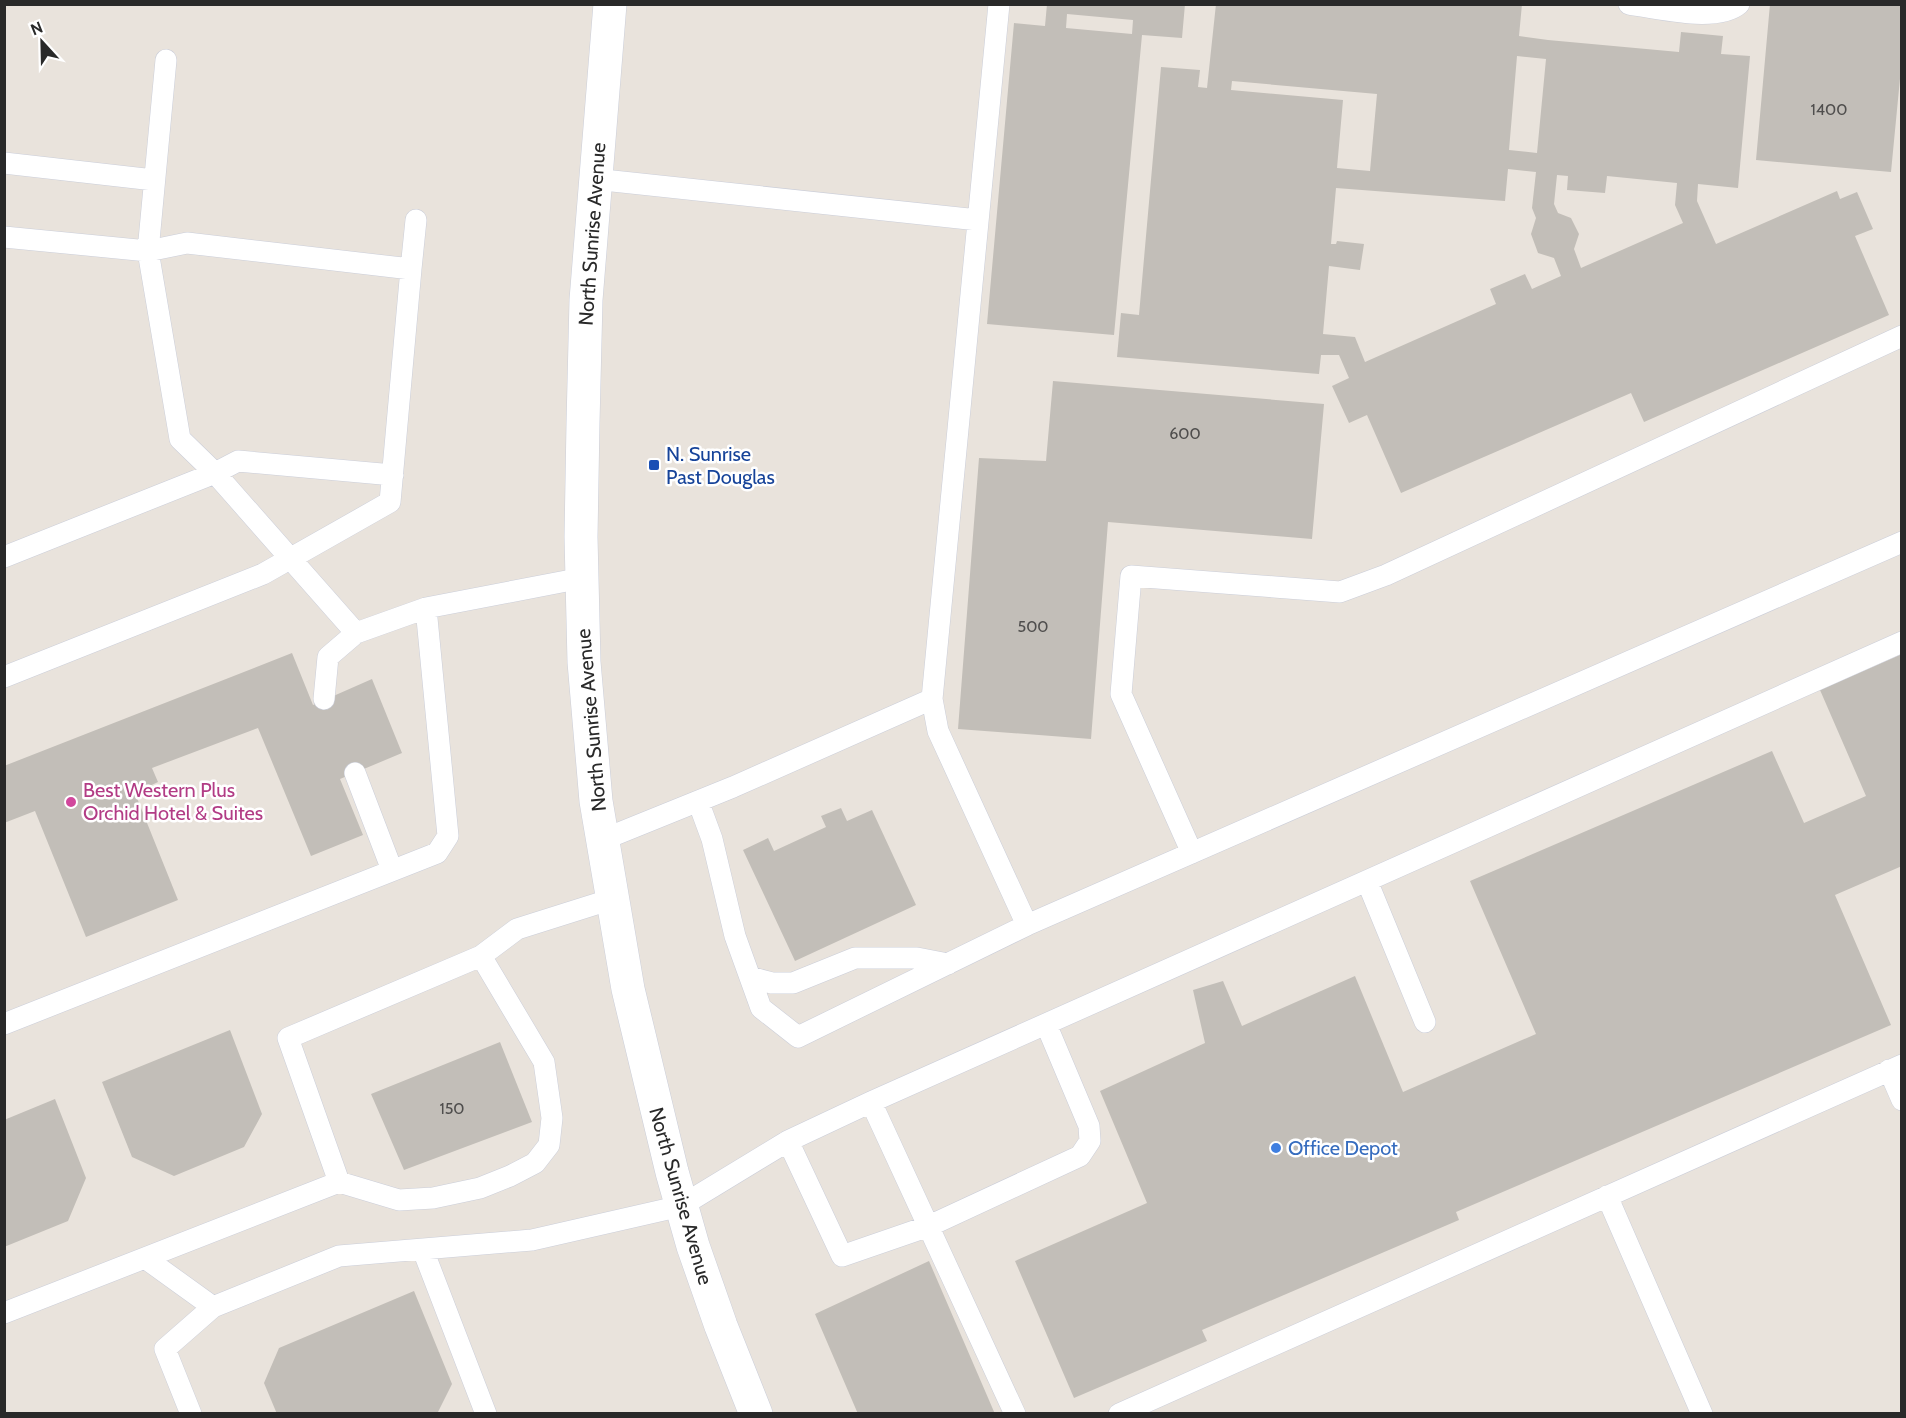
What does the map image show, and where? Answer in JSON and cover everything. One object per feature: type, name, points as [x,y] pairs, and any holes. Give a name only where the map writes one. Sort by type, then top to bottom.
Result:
[{"type":"main road","name":"North Sunrise Avenue","points":[[610,4],[594,179],[586,300],[582,578],[584,662],[596,801],[631,1000],[681,1206],[721,1326],[756,1413]]},
{"type":"lane","points":[[999,4],[932,699],[938,731],[1027,925]]},
{"type":"lane","points":[[1629,4],[1711,14],[1735,8],[1739,4]]},
{"type":"lane","points":[[166,60],[148,250],[180,439],[215,473],[356,633]]},
{"type":"lane","points":[[4,163],[154,180]]},
{"type":"lane","points":[[594,179],[978,220]]},
{"type":"lane","points":[[4,677],[263,574],[390,502],[416,220]]},
{"type":"lane","points":[[4,237],[148,250],[187,243],[411,269]]},
{"type":"lane","points":[[1192,853],[1120,694],[1131,576],[1340,592],[1386,575],[1902,336]]},
{"type":"lane","points":[[4,557],[215,473],[238,461],[393,475]]},
{"type":"lane","points":[[698,801],[712,839],[735,936],[761,1008],[798,1037],[1027,925],[1902,542]]},
{"type":"lane","points":[[324,699],[328,657],[356,633],[426,608],[582,578]]},
{"type":"lane","points":[[4,1024],[437,853],[448,836],[426,608]]},
{"type":"lane","points":[[191,1413],[165,1349],[213,1307],[339,1256],[532,1240],[681,1206],[788,1141],[871,1102],[1902,642]]},
{"type":"lane","points":[[602,840],[698,801],[932,699]]},
{"type":"lane","points":[[355,773],[392,870]]},
{"type":"lane","points":[[1367,881],[1425,1022]]},
{"type":"lane","points":[[339,1182],[288,1038],[481,956],[517,929],[612,899]]},
{"type":"lane","points":[[4,1313],[339,1182],[399,1200],[433,1198],[480,1188],[535,1163],[549,1145],[552,1118],[544,1062],[481,956]]},
{"type":"lane","points":[[750,977],[772,983],[793,982],[855,958],[917,958],[948,964]]},
{"type":"lane","points":[[788,1141],[842,1256],[929,1226],[1080,1156],[1090,1141],[1089,1126],[1046,1024]]},
{"type":"lane","points":[[1119,1413],[1154,1406],[1607,1196],[1895,1068],[1902,1100]]},
{"type":"lane","points":[[871,1102],[1015,1413]]},
{"type":"lane","points":[[1607,1196],[1702,1413]]},
{"type":"lane","points":[[423,1250],[486,1413]]},
{"type":"lane","points":[[145,1258],[213,1307]]},
{"type":"building","points":[[1047,4],[1185,4],[1182,38],[1142,35],[1114,335],[987,324],[1014,23],[1045,26]],"holes":[[[1067,14],[1133,20],[1132,34],[1066,28]]]},
{"type":"building","points":[[1216,4],[1522,4],[1519,36],[1679,52],[1681,32],[1723,36],[1721,54],[1750,56],[1738,188],[1698,184],[1697,201],[1716,244],[1837,191],[1840,199],[1857,192],[1873,229],[1855,236],[1889,315],[1644,422],[1631,393],[1401,493],[1367,415],[1349,423],[1332,386],[1349,378],[1339,355],[1321,355],[1319,374],[1117,357],[1121,313],[1139,315],[1161,67],[1200,70],[1198,87],[1207,88]],"holes":[[[1517,56],[1546,59],[1537,153],[1509,150]],[[1232,81],[1377,94],[1370,171],[1337,168],[1343,100],[1231,90]],[[1508,169],[1536,172],[1532,208],[1536,218],[1531,234],[1538,253],[1554,258],[1561,276],[1532,289],[1525,274],[1490,289],[1496,304],[1365,362],[1355,337],[1323,334],[1329,266],[1360,270],[1364,244],[1337,241],[1336,244],[1331,244],[1336,188],[1505,201]],[[1557,175],[1568,176],[1567,190],[1605,193],[1607,176],[1677,183],[1675,205],[1683,223],[1581,268],[1574,249],[1579,234],[1571,218],[1558,213],[1554,204]]]},
{"type":"building","points":[[1770,4],[1902,4],[1902,58],[1891,172],[1756,160]]},
{"type":"building","points":[[1053,381],[1324,404],[1312,539],[1108,522],[1091,739],[958,729],[979,458],[1046,461]]},
{"type":"building","name":"Best Western Plus Orchid Hotel & Suites","points":[[292,653],[313,705],[372,679],[402,753],[340,779],[363,835],[311,856],[258,728],[152,768],[158,782],[135,793],[178,900],[86,937],[35,811],[4,823],[4,766]]},
{"type":"building","points":[[1902,654],[1902,866],[1835,895],[1891,1025],[1456,1212],[1459,1220],[1202,1330],[1207,1341],[1074,1398],[1015,1261],[1147,1203],[1100,1091],[1205,1043],[1193,990],[1223,981],[1242,1026],[1355,976],[1403,1092],[1536,1034],[1470,881],[1772,751],[1804,823],[1866,796],[1820,690]]},
{"type":"building","points":[[841,808],[847,821],[872,810],[916,905],[795,961],[743,850],[768,838],[774,851],[826,827],[821,816]]},
{"type":"building","points":[[230,1030],[262,1114],[244,1147],[174,1176],[132,1157],[102,1082]]},
{"type":"building","points":[[500,1042],[532,1122],[404,1170],[371,1094]]},
{"type":"building","points":[[55,1099],[86,1178],[68,1221],[4,1247],[4,1120]]},
{"type":"building","points":[[929,1261],[995,1414],[858,1414],[815,1314]]},
{"type":"building","points":[[414,1291],[452,1384],[437,1414],[277,1414],[264,1383],[279,1348]]},
{"type":"place","name":"N. Sunrise Past Douglas","points":[[654,465]]},
{"type":"place","name":"Best Western Plus Orchid Hotel & Suites","points":[[71,802]]},
{"type":"place","name":"Office Depot","points":[[1276,1148]]}]
